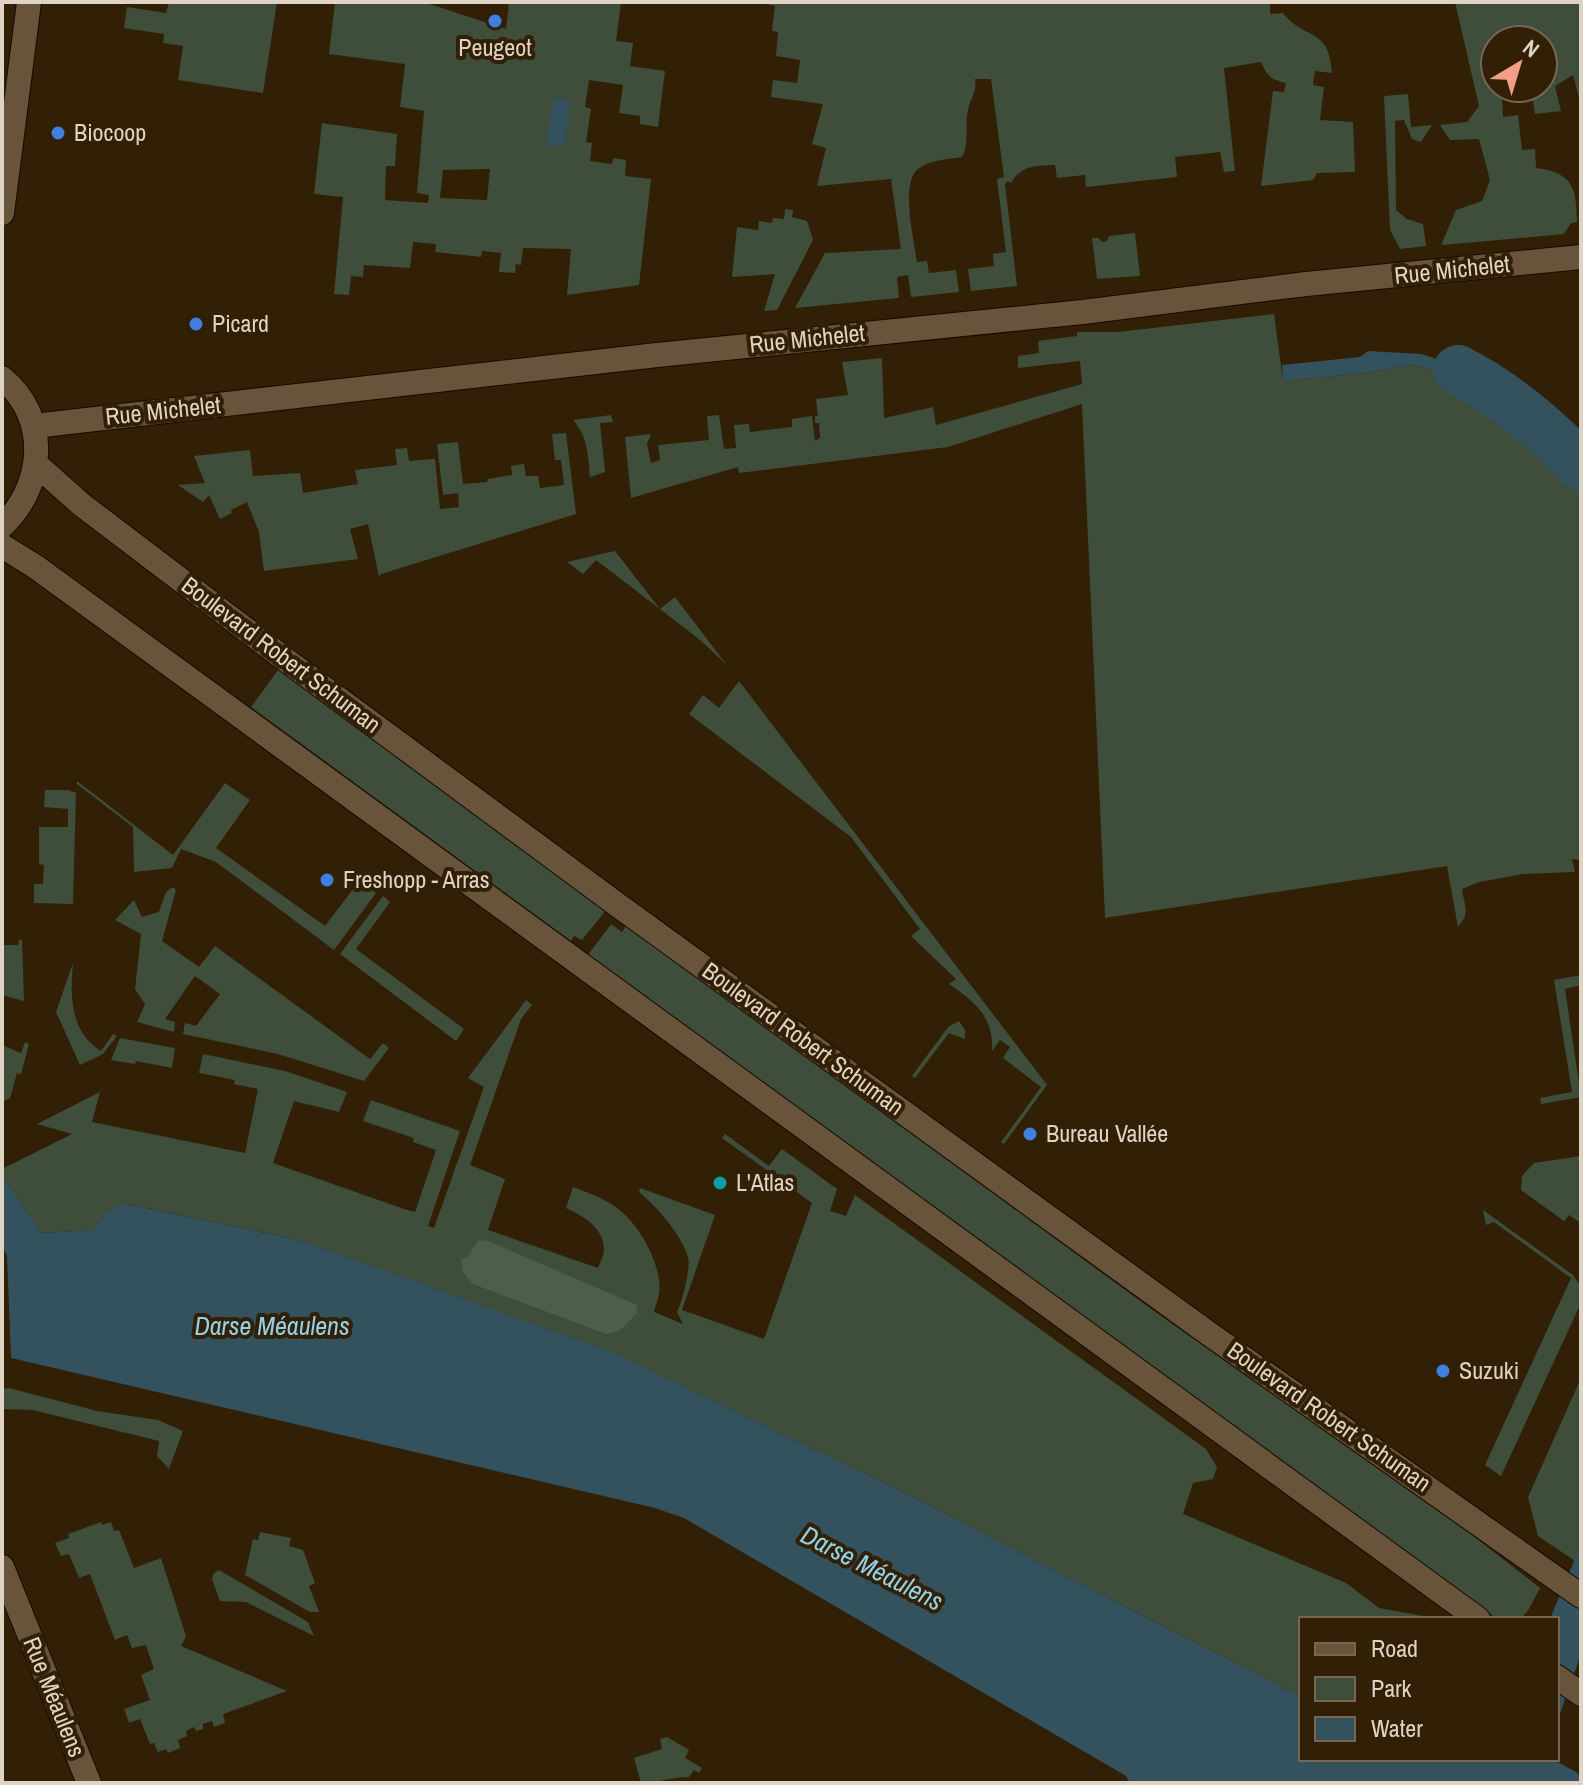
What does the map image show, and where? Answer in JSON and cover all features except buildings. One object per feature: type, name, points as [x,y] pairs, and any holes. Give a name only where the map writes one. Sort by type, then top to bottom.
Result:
[{"type":"main road","points":[[2,213],[29,2]]},
{"type":"main road","name":"Rue Michelet","points":[[34,426],[642,356],[1083,312],[1306,284],[1581,257]]},
{"type":"main road","points":[[2,378],[25,403],[34,426],[37,465],[27,494],[2,526]]},
{"type":"main road","name":"Boulevard Robert Schuman","points":[[37,465],[82,505],[286,660],[619,906],[1208,1333],[1581,1596]]},
{"type":"main road","points":[[2,546],[48,576],[1475,1617]]},
{"type":"main road","name":"Rue Méaulens","points":[[2,1567],[89,1783]]},
{"type":"main road","points":[[1559,1678],[1581,1694]]},
{"type":"green space","points":[[169,2],[277,2],[263,93],[178,80],[183,46],[163,43],[164,34],[124,28],[127,7],[166,13]]},
{"type":"green space","points":[[335,2],[423,2],[506,29],[509,2],[621,2],[616,41],[633,43],[630,66],[665,71],[658,127],[640,124],[640,116],[619,113],[623,85],[589,80],[585,107],[591,109],[586,142],[592,143],[590,161],[612,164],[613,158],[626,160],[625,176],[651,179],[639,285],[567,295],[571,249],[523,248],[521,265],[516,264],[515,273],[499,272],[501,253],[482,251],[481,257],[435,252],[436,244],[413,242],[410,268],[364,265],[363,277],[351,276],[349,295],[334,294],[343,197],[314,194],[322,123],[397,134],[395,166],[386,166],[385,200],[428,203],[429,195],[417,193],[424,111],[400,107],[405,64],[329,54]],"holes":[[[490,169],[487,200],[440,198],[443,170]]]},
{"type":"green space","points":[[766,2],[1270,2],[1270,14],[1283,13],[1326,48],[1332,73],[1315,71],[1313,85],[1324,87],[1320,120],[1353,122],[1355,172],[1317,173],[1313,180],[1261,186],[1273,91],[1284,92],[1286,83],[1270,77],[1261,62],[1224,68],[1235,171],[1224,172],[1220,152],[1175,157],[1177,177],[1086,187],[1085,175],[1057,178],[1055,165],[1024,170],[1011,183],[1008,181],[1005,184],[1017,286],[971,291],[968,269],[994,266],[993,254],[1006,252],[997,179],[1004,177],[991,79],[975,79],[962,157],[939,160],[918,169],[910,186],[909,199],[917,262],[927,261],[929,273],[956,270],[959,292],[911,297],[908,275],[897,277],[899,298],[795,308],[825,253],[901,249],[891,179],[817,186],[826,148],[812,144],[823,104],[771,97],[773,80],[797,83],[800,60],[776,56],[778,32],[772,31],[775,6]]},
{"type":"green space","points":[[1455,2],[1581,2],[1581,105],[1573,75],[1559,84],[1559,24],[1479,24],[1479,104],[1502,104],[1503,117],[1518,115],[1522,150],[1535,149],[1536,168],[1558,174],[1570,184],[1576,200],[1577,222],[1571,223],[1564,234],[1443,245],[1456,210],[1482,201],[1490,180],[1479,139],[1450,140],[1440,125],[1467,122],[1479,106]]},
{"type":"green space","points":[[1408,94],[1411,127],[1432,125],[1421,142],[1412,139],[1404,120],[1395,121],[1396,210],[1407,219],[1423,224],[1426,246],[1400,249],[1390,230],[1384,96]]},
{"type":"green space","points":[[1559,103],[1561,111],[1535,114],[1533,104]]},
{"type":"green space","points":[[785,209],[793,210],[792,217],[807,221],[813,240],[777,310],[764,311],[775,274],[732,277],[737,227],[758,230],[759,221],[772,223],[773,218],[784,219]]},
{"type":"green space","points":[[1135,233],[1140,276],[1097,279],[1092,238],[1102,242],[1107,241],[1109,236]]},
{"type":"green space","points":[[1274,314],[1283,381],[1412,365],[1454,374],[1522,419],[1581,475],[1581,860],[1572,859],[1575,872],[1523,874],[1479,882],[1462,889],[1466,913],[1458,927],[1447,866],[1105,918],[1082,404],[948,447],[739,473],[738,467],[631,498],[625,437],[651,434],[647,444],[651,463],[660,460],[658,445],[709,440],[707,416],[719,415],[724,449],[736,448],[734,425],[749,424],[750,432],[792,427],[792,419],[812,416],[815,441],[820,438],[819,423],[815,423],[815,416],[818,416],[816,399],[848,395],[842,362],[882,358],[884,418],[933,407],[936,425],[1082,384],[1080,361],[1018,368],[1018,356],[1039,353],[1038,341],[1077,336],[1077,332],[1118,332]]},
{"type":"green space","points":[[611,415],[613,422],[600,423],[605,472],[590,477],[584,440],[573,420]]},
{"type":"green space","points":[[566,433],[576,514],[379,577],[368,524],[350,529],[358,559],[264,571],[259,532],[247,502],[220,519],[209,495],[203,502],[178,485],[205,483],[194,456],[250,450],[253,476],[300,473],[303,493],[358,484],[355,470],[397,465],[395,449],[407,448],[409,461],[435,459],[440,509],[459,507],[458,493],[443,495],[437,444],[458,442],[463,484],[512,475],[511,466],[524,464],[526,476],[538,476],[540,488],[564,485],[561,460],[555,460],[552,434]]},
{"type":"green space","points":[[615,551],[660,609],[675,597],[726,664],[699,639],[596,560],[583,574],[567,562]]},
{"type":"green space","points":[[278,670],[606,910],[582,940],[574,936],[571,941],[251,707]]},
{"type":"green space","points":[[739,681],[1047,1085],[1004,1144],[1001,1142],[1041,1087],[1003,1058],[1010,1047],[1000,1040],[992,1051],[990,1029],[981,1012],[949,984],[956,979],[911,936],[920,929],[851,837],[689,714],[703,695],[719,708]]},
{"type":"green space","points":[[77,781],[173,855],[225,783],[250,800],[216,848],[325,926],[360,880],[376,893],[334,950],[216,862],[181,849],[172,868],[134,872],[133,827]]},
{"type":"green space","points":[[45,790],[76,793],[73,904],[34,903],[34,884],[43,884],[44,865],[39,864],[39,827],[68,827],[68,809],[44,807]]},
{"type":"green space","points":[[173,887],[176,890],[162,941],[199,967],[215,946],[370,1059],[383,1043],[389,1048],[364,1081],[278,1054],[183,1034],[185,1023],[196,1026],[220,994],[195,976],[165,1019],[175,1022],[174,1032],[137,1022],[145,1004],[135,989],[141,934],[115,920],[134,900],[142,917],[159,912],[166,892]]},
{"type":"green space","points":[[383,896],[390,902],[356,949],[464,1029],[456,1041],[340,954]]},
{"type":"green space","points":[[611,924],[622,932],[626,925],[1154,1311],[1472,1535],[1540,1588],[1529,1609],[1523,1617],[1494,1617],[588,955]]},
{"type":"green space","points":[[22,940],[24,1001],[2,995],[2,945],[18,945]]},
{"type":"green space","points":[[73,963],[72,1000],[83,1034],[101,1051],[113,1034],[117,1036],[103,1054],[80,1065],[56,1012]]},
{"type":"green space","points":[[1581,975],[1581,985],[1565,989],[1581,1097],[1541,1104],[1540,1098],[1572,1092],[1554,980]]},
{"type":"green space","points":[[526,1000],[532,1005],[521,1019],[470,1165],[505,1179],[488,1230],[598,1268],[604,1249],[600,1235],[585,1219],[566,1208],[573,1187],[600,1198],[619,1209],[631,1221],[650,1250],[659,1283],[654,1312],[683,1324],[677,1312],[687,1277],[688,1257],[674,1230],[639,1192],[640,1188],[715,1215],[682,1310],[764,1339],[812,1203],[722,1138],[725,1134],[769,1166],[782,1149],[837,1189],[830,1211],[846,1216],[855,1195],[1206,1449],[1217,1467],[1213,1479],[1193,1483],[1183,1514],[1346,1583],[1379,1608],[1429,1617],[1299,1617],[1299,1696],[899,1490],[611,1352],[303,1241],[124,1203],[106,1213],[92,1230],[41,1233],[2,1174],[2,1169],[72,1134],[37,1124],[100,1092],[92,1122],[245,1153],[258,1089],[234,1084],[235,1080],[199,1073],[203,1054],[285,1071],[347,1092],[339,1112],[294,1101],[273,1163],[404,1209],[415,1212],[436,1150],[413,1142],[414,1138],[363,1121],[371,1100],[460,1131],[428,1226],[434,1228],[484,1087],[468,1078]]},
{"type":"green space","points":[[959,1021],[965,1030],[965,1039],[949,1033],[915,1078],[912,1076],[948,1027]]},
{"type":"green space","points":[[120,1038],[175,1048],[172,1068],[111,1060]]},
{"type":"green space","points":[[25,1042],[29,1044],[21,1074],[17,1073],[10,1098],[2,1102],[2,1045],[21,1053]]},
{"type":"green space","points":[[1581,1156],[1581,1223],[1569,1215],[1564,1221],[1521,1190],[1522,1176],[1534,1163]]},
{"type":"green space","points":[[1483,1210],[1573,1275],[1581,1287],[1581,1303],[1501,1476],[1485,1465],[1571,1278],[1494,1222],[1486,1225]]},
{"type":"green space","points":[[479,1240],[488,1241],[637,1305],[637,1313],[619,1331],[606,1334],[473,1284],[463,1272],[461,1260],[468,1256]]},
{"type":"green space","points":[[1581,1378],[1581,1544],[1575,1561],[1538,1536],[1528,1497]]},
{"type":"green space","points":[[9,1388],[97,1411],[158,1420],[183,1431],[169,1469],[157,1456],[159,1441],[33,1410],[2,1409],[2,1389]]},
{"type":"green space","points":[[101,1522],[102,1525],[111,1522],[114,1531],[119,1530],[134,1568],[161,1558],[186,1636],[181,1646],[287,1691],[223,1714],[225,1723],[214,1727],[212,1721],[196,1731],[194,1727],[186,1731],[187,1736],[178,1740],[180,1748],[168,1753],[166,1749],[158,1752],[154,1743],[150,1744],[140,1719],[129,1723],[124,1709],[150,1700],[141,1675],[154,1669],[146,1645],[132,1648],[127,1635],[115,1640],[90,1574],[79,1578],[69,1554],[61,1556],[55,1543],[69,1538],[68,1534]]},
{"type":"green space","points":[[260,1532],[291,1538],[289,1546],[303,1550],[315,1583],[309,1586],[319,1612],[310,1612],[245,1575],[253,1539],[258,1540]]},
{"type":"green space","points":[[219,1570],[308,1622],[314,1636],[246,1602],[220,1601],[212,1579]]},
{"type":"green space","points":[[667,1737],[689,1750],[685,1758],[702,1768],[699,1773],[694,1770],[689,1777],[641,1783],[634,1758],[662,1749],[660,1739]]},
{"type":"water","points":[[553,98],[570,100],[564,147],[547,145]]},
{"type":"water","points":[[1368,351],[1421,354],[1461,367],[1550,433],[1581,466],[1581,475],[1522,419],[1454,374],[1412,365],[1283,381],[1282,365],[1360,357]]},
{"type":"water","name":"Darse Méaulens","points":[[2,1174],[41,1233],[92,1230],[106,1213],[123,1203],[303,1241],[612,1352],[899,1490],[1299,1696],[1299,1761],[1556,1761],[1578,1773],[1581,1783],[1130,1783],[1126,1776],[684,1518],[655,1508],[11,1358],[7,1256],[2,1246]]},
{"type":"water","points":[[1581,1544],[1581,1654],[1559,1716],[1559,1617],[1551,1617]]},
{"type":"waterway","points":[[1458,370],[1524,413],[1581,466]]},
{"type":"place","name":"Peugeot","points":[[495,21]]},
{"type":"place","name":"Biocoop","points":[[58,133]]},
{"type":"place","name":"Picard","points":[[196,324]]},
{"type":"place","name":"Freshopp - Arras","points":[[327,880]]},
{"type":"place","name":"Bureau Vallée","points":[[1030,1134]]},
{"type":"place","name":"L'Atlas","points":[[720,1183]]},
{"type":"place","name":"Suzuki","points":[[1443,1371]]}]
